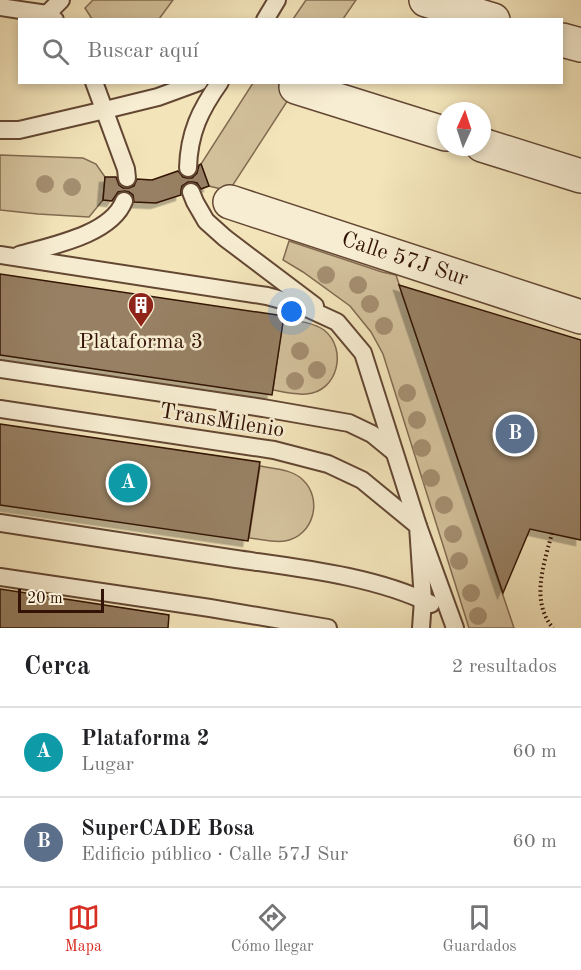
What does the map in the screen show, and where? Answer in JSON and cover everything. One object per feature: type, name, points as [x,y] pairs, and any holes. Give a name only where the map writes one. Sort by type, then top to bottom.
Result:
[{"type":"street","points":[[426,0],[486,18]]},
{"type":"street","points":[[563,40],[581,45]]},
{"type":"street","points":[[296,87],[437,131]]},
{"type":"street","points":[[491,148],[581,176]]},
{"type":"street","name":"Calle 57J Sur","points":[[230,202],[581,317]]},
{"type":"lane","points":[[0,7],[51,17],[62,0]]},
{"type":"lane","points":[[266,18],[277,0]]},
{"type":"lane","points":[[95,84],[126,169],[127,178]]},
{"type":"lane","points":[[0,130],[20,130],[105,111],[158,97],[194,84]]},
{"type":"lane","points":[[188,168],[189,149],[196,122],[218,84]]},
{"type":"lane","points":[[191,192],[206,221],[212,227],[337,322],[363,353],[418,526],[452,622]]},
{"type":"lane","points":[[7,256],[80,237],[105,224],[122,207],[124,201]]},
{"type":"lane","points":[[7,256],[267,296],[300,305],[337,322]]},
{"type":"lane","name":"TransMilenio","points":[[0,369],[349,423],[372,434],[394,452]]},
{"type":"lane","name":"TransMilenio","points":[[0,410],[274,450],[328,464],[362,480],[418,526]]},
{"type":"lane","points":[[0,523],[331,574],[395,589],[423,600],[452,622]]},
{"type":"lane","points":[[418,526],[423,600],[420,628]]},
{"type":"lane","points":[[0,577],[328,628]]},
{"type":"path","points":[[552,533],[543,566],[540,606],[553,628]]},
{"type":"shaded area","points":[[93,0],[173,0],[160,18],[91,18],[85,8]]},
{"type":"shaded area","points":[[306,0],[356,0],[344,18],[294,18]]},
{"type":"shaded area","points":[[252,84],[298,84],[229,191],[209,186],[201,164]]},
{"type":"shaded area","points":[[0,155],[83,158],[96,164],[105,177],[103,200],[89,217],[0,210]]},
{"type":"shaded area","points":[[289,241],[396,275],[514,628],[469,628],[383,354],[371,332],[350,306],[283,260]]},
{"type":"shaded area","points":[[283,319],[304,322],[324,330],[336,348],[336,368],[332,378],[326,386],[317,391],[298,394],[273,390]]},
{"type":"shaded area","points":[[260,466],[283,470],[299,476],[309,488],[314,506],[312,516],[309,525],[295,538],[276,542],[249,538]]},
{"type":"building","points":[[201,164],[209,186],[201,189],[197,183],[188,182],[182,186],[181,195],[156,203],[134,202],[133,195],[125,191],[118,192],[112,201],[103,200],[105,177],[116,177],[119,185],[129,188],[134,186],[137,179],[152,180],[178,171],[183,177],[192,178]]},
{"type":"building","name":"Plataforma 3","points":[[0,274],[284,316],[272,395],[0,355]]},
{"type":"building","points":[[399,285],[581,340],[581,540],[530,529],[503,593]]},
{"type":"building","points":[[0,424],[260,462],[248,541],[0,505]]},
{"type":"building","points":[[0,589],[169,615],[168,628],[0,628]]},
{"type":"place","name":"Plataforma 3","points":[[141,328]]},
{"type":"place","name":"SuperCADE Bosa","points":[[515,434]]},
{"type":"place","name":"Plataforma 2","points":[[128,483]]}]
